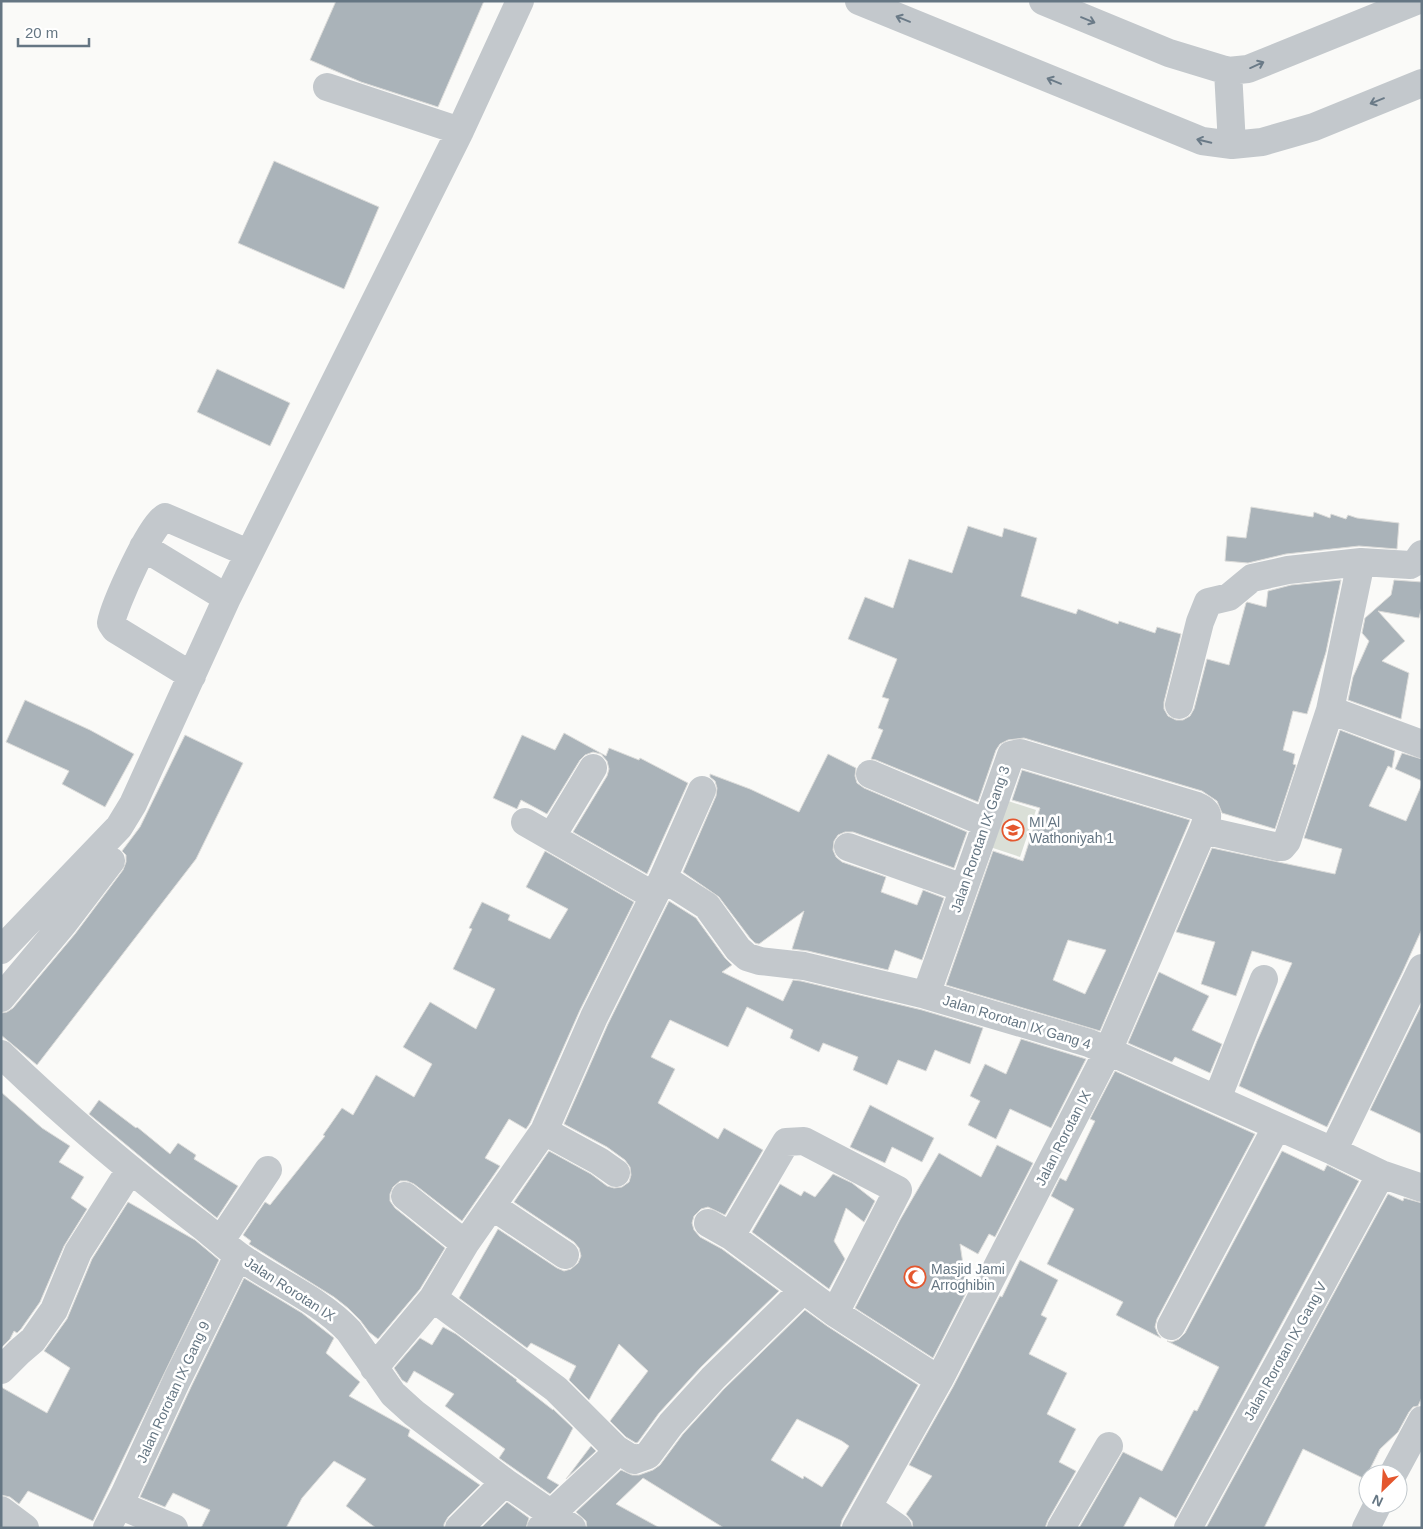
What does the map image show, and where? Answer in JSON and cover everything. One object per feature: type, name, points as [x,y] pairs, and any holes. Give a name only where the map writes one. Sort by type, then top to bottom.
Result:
[{"type":"street","points":[[1,950],[119,827],[133,804],[248,553],[460,131],[520,1]]},
{"type":"street","points":[[859,1],[1202,141],[1232,145],[1262,142],[1314,127],[1422,83]]},
{"type":"street","points":[[1042,1],[1169,53],[1228,71],[1248,69],[1416,1]]},
{"type":"street","points":[[1228,71],[1232,145]]},
{"type":"street","points":[[327,87],[460,131]]},
{"type":"street","points":[[192,676],[115,630],[110,623],[143,547],[158,521],[165,517],[248,553]]},
{"type":"street","points":[[143,547],[227,598]]},
{"type":"street","points":[[1179,705],[1200,622],[1208,602],[1229,597],[1252,578],[1288,570],[1361,562],[1410,565],[1417,561],[1422,554]]},
{"type":"street","points":[[1203,830],[1278,847],[1287,841],[1330,710],[1361,562]]},
{"type":"street","points":[[1330,710],[1422,744]]},
{"type":"street","name":"Jalan Rorotan IX Gang 3","points":[[926,994],[1008,757],[1014,753],[1020,753],[1204,809],[1207,818],[1203,830]]},
{"type":"street","points":[[552,836],[593,768]]},
{"type":"street","points":[[870,774],[986,823]]},
{"type":"street","points":[[374,1368],[433,1298],[465,1244],[544,1131],[594,1017],[659,887],[702,790]]},
{"type":"street","name":"Jalan Rorotan IX Gang 4","points":[[525,822],[659,887],[707,906],[738,949],[747,957],[760,961],[804,966],[926,994],[1089,1043],[1108,1051],[1203,830]]},
{"type":"street","points":[[848,847],[963,888]]},
{"type":"street","points":[[1,998],[63,924],[111,861]]},
{"type":"street","points":[[1333,1151],[1422,968]]},
{"type":"street","points":[[1217,1099],[1264,979]]},
{"type":"street","points":[[1108,1051],[1381,1174],[1422,1188]]},
{"type":"street","name":"Jalan Rorotan IX","points":[[862,1517],[939,1380],[1108,1051]]},
{"type":"street","name":"Jalan Rorotan IX","points":[[1,1054],[61,1112],[130,1170],[229,1248],[340,1322],[349,1331],[393,1394],[414,1413],[505,1482],[555,1523]]},
{"type":"street","points":[[1171,1326],[1278,1126]]},
{"type":"street","points":[[544,1131],[616,1172]]},
{"type":"street","points":[[731,1236],[786,1142],[804,1141],[898,1190],[835,1313]]},
{"type":"street","points":[[1,1370],[33,1340],[54,1310],[78,1252],[130,1170]]},
{"type":"street","name":"Jalan Rorotan IX Gang 9","points":[[113,1516],[177,1380],[229,1248],[268,1170]]},
{"type":"street","name":"Jalan Rorotan IX Gang V","points":[[1188,1528],[1381,1174]]},
{"type":"street","points":[[405,1196],[465,1244]]},
{"type":"street","points":[[492,1206],[565,1255]]},
{"type":"street","points":[[708,1223],[731,1236],[835,1313],[939,1380]]},
{"type":"street","points":[[433,1298],[556,1389],[616,1449],[634,1460],[648,1455],[671,1424],[713,1378],[803,1290]]},
{"type":"street","points":[[1407,1462],[1422,1420]]},
{"type":"street","points":[[1061,1528],[1109,1446]]},
{"type":"street","points":[[555,1523],[610,1459],[616,1449]]},
{"type":"street","points":[[459,1528],[505,1482]]},
{"type":"street","points":[[1,1510],[25,1528]]},
{"type":"street","points":[[1366,1528],[1373,1514]]},
{"type":"street","points":[[113,1516],[174,1528]]},
{"type":"street","points":[[862,1517],[898,1528]]},
{"type":"shaded area","points":[[999,798],[1036,810],[1020,857],[984,845]]},
{"type":"building","points":[[336,1],[484,1],[438,107],[361,82],[310,60]]},
{"type":"building","points":[[274,161],[379,207],[344,289],[238,243]]},
{"type":"building","points":[[217,369],[290,403],[270,446],[197,412]]},
{"type":"building","points":[[1251,507],[1313,517],[1314,512],[1330,518],[1331,514],[1346,519],[1348,515],[1357,518],[1399,523],[1397,549],[1359,546],[1286,554],[1248,563],[1225,561],[1227,536],[1246,538]]},
{"type":"building","points":[[968,526],[1002,537],[1004,528],[1037,538],[1021,596],[1076,614],[1078,609],[1118,624],[1119,621],[1155,633],[1157,627],[1181,634],[1164,702],[1164,709],[1168,716],[1176,720],[1183,720],[1190,716],[1194,709],[1207,659],[1229,665],[1247,602],[1266,607],[1268,591],[1291,585],[1341,580],[1326,652],[1307,714],[1293,711],[1283,750],[1295,754],[1293,764],[1296,765],[1275,829],[1222,813],[1217,801],[1202,791],[1024,738],[1008,740],[1000,744],[996,750],[978,802],[871,759],[883,730],[878,728],[889,699],[882,697],[897,659],[848,639],[865,597],[893,608],[909,559],[952,573]]},
{"type":"building","points":[[1394,580],[1422,582],[1422,606],[1419,618],[1378,611],[1405,641],[1382,661],[1409,673],[1401,719],[1348,700],[1353,677],[1369,641],[1362,633],[1365,618],[1391,595]]},
{"type":"building","points":[[25,700],[90,730],[134,754],[105,807],[62,784],[69,771],[6,742]]},
{"type":"building","points":[[1340,730],[1395,751],[1392,768],[1388,766],[1369,806],[1406,821],[1422,784],[1422,929],[1327,1127],[1239,1086],[1292,963],[1252,951],[1236,996],[1201,984],[1215,942],[1176,932],[1212,848],[1335,874],[1342,849],[1304,838]]},
{"type":"building","points":[[564,733],[606,756],[609,748],[639,760],[640,758],[688,783],[647,874],[573,832],[607,776],[609,769],[607,761],[601,754],[593,752],[585,755],[580,760],[547,814],[521,800],[517,809],[493,798],[522,735],[555,750]]},
{"type":"building","points":[[185,735],[243,763],[196,859],[37,1065],[1,1035],[1,1013],[13,1008],[75,934],[123,870],[126,855],[122,851],[140,827]]},
{"type":"building","points":[[1402,753],[1422,759],[1422,781],[1395,769]]},
{"type":"building","points":[[828,754],[856,768],[855,776],[857,783],[864,788],[967,832],[954,868],[853,832],[845,832],[838,835],[834,841],[833,850],[836,857],[842,862],[886,877],[881,892],[917,905],[923,890],[944,898],[922,960],[895,950],[888,970],[792,949],[804,911],[759,944],[755,943],[719,897],[683,872],[716,796],[717,788],[710,774],[750,789],[799,812]]},
{"type":"building","points":[[1022,770],[1190,820],[1100,1031],[946,985],[993,851],[1023,861],[1040,808],[1012,800]],"holes":[[[1068,940],[1106,950],[1085,994],[1053,980]]]},
{"type":"building","points":[[545,851],[634,902],[580,1010],[530,1123],[526,1129],[509,1119],[485,1158],[500,1166],[462,1221],[414,1184],[400,1181],[393,1187],[390,1201],[395,1208],[445,1248],[420,1289],[378,1339],[369,1332],[348,1308],[334,1297],[249,1244],[251,1241],[243,1235],[265,1202],[270,1205],[325,1136],[323,1135],[342,1108],[353,1115],[376,1075],[414,1097],[432,1064],[403,1047],[430,1002],[476,1029],[495,989],[453,969],[472,929],[469,928],[482,902],[510,915],[508,920],[550,939],[568,909],[526,887]]},
{"type":"building","points":[[669,901],[696,918],[732,965],[722,972],[783,1001],[793,980],[801,981],[922,1010],[983,1028],[970,1064],[935,1050],[926,1071],[898,1060],[887,1085],[853,1070],[858,1057],[823,1043],[819,1052],[790,1038],[793,1030],[747,1007],[728,1047],[670,1020],[651,1057],[675,1069],[658,1103],[718,1139],[724,1128],[763,1150],[725,1215],[708,1207],[701,1209],[694,1216],[692,1223],[694,1230],[700,1237],[722,1249],[779,1291],[701,1367],[659,1413],[636,1443],[626,1437],[610,1421],[648,1371],[619,1344],[589,1400],[569,1380],[576,1366],[531,1343],[527,1348],[459,1298],[498,1229],[564,1271],[571,1269],[578,1263],[581,1256],[579,1248],[574,1242],[514,1202],[549,1151],[591,1174],[607,1186],[614,1188],[622,1187],[629,1182],[631,1175],[630,1167],[625,1160],[607,1147],[564,1124],[608,1024]]},
{"type":"building","points":[[1159,972],[1209,996],[1192,1030],[1222,1044],[1210,1073],[1175,1057],[1172,1062],[1128,1043]]},
{"type":"building","points":[[1422,1004],[1422,1134],[1370,1110]]},
{"type":"building","points":[[1021,1039],[1086,1059],[1051,1128],[1010,1109],[996,1139],[968,1125],[980,1101],[970,1096],[985,1064],[1006,1074]]},
{"type":"building","points":[[1115,1071],[1255,1134],[1157,1319],[1155,1327],[1161,1338],[1116,1315],[1123,1302],[1047,1264],[1074,1209],[1051,1196],[1060,1178],[1066,1181],[1095,1121],[1090,1119]]},
{"type":"building","points":[[1,1092],[42,1128],[70,1146],[59,1162],[84,1177],[71,1198],[87,1209],[64,1246],[40,1302],[21,1329],[17,1333],[14,1331],[10,1339],[1,1348]]},
{"type":"building","points":[[99,1100],[137,1127],[170,1154],[178,1143],[196,1155],[194,1159],[238,1186],[217,1218],[89,1114]]},
{"type":"building","points":[[870,1105],[934,1138],[922,1162],[892,1147],[885,1163],[850,1147]]},
{"type":"building","points":[[997,1145],[1033,1163],[995,1237],[989,1234],[978,1254],[960,1244],[967,1291],[933,1358],[855,1308],[900,1220],[939,1153],[981,1177]]},
{"type":"building","points":[[1282,1151],[1324,1171],[1327,1165],[1359,1181],[1176,1518],[1140,1497],[1123,1528],[1079,1528],[1123,1452],[1162,1471],[1194,1410],[1197,1411],[1219,1367],[1167,1341],[1172,1342],[1179,1339],[1185,1333]]},
{"type":"building","points":[[833,1174],[852,1183],[875,1201],[864,1222],[846,1208],[834,1241],[845,1259],[829,1289],[752,1232],[780,1184],[801,1196],[804,1191],[815,1197]]},
{"type":"building","points":[[1388,1194],[1403,1201],[1404,1198],[1422,1203],[1422,1397],[1418,1406],[1413,1407],[1409,1412],[1398,1432],[1380,1449],[1372,1464],[1358,1464],[1358,1476],[1303,1449],[1264,1528],[1206,1528]]},
{"type":"building","points":[[128,1202],[195,1240],[219,1260],[93,1521],[28,1491],[19,1504],[10,1497],[1,1495],[1,1387],[47,1413],[70,1368],[44,1351],[67,1319],[92,1259]]},
{"type":"building","points":[[1020,1260],[1058,1280],[1041,1315],[1047,1318],[1029,1354],[1067,1373],[1047,1414],[1076,1429],[1059,1462],[1076,1471],[1045,1528],[913,1528],[912,1521],[906,1514],[932,1476],[909,1465],[953,1387],[1000,1296],[1002,1297]]},
{"type":"building","points":[[244,1278],[302,1313],[334,1338],[326,1353],[360,1382],[349,1396],[410,1430],[408,1436],[480,1485],[448,1517],[444,1528],[376,1528],[346,1506],[366,1479],[334,1461],[302,1498],[286,1528],[201,1528],[210,1510],[173,1493],[165,1507],[140,1497]]},
{"type":"building","points":[[805,1310],[918,1385],[842,1520],[840,1528],[724,1528],[643,1478],[616,1504],[660,1528],[587,1528],[586,1521],[576,1512],[621,1470],[632,1475],[639,1475],[653,1470],[660,1465],[683,1434],[724,1389]],"holes":[[[797,1419],[849,1446],[822,1487],[804,1476],[803,1479],[771,1460]]]},
{"type":"building","points":[[443,1327],[456,1334],[517,1380],[573,1428],[547,1478],[559,1485],[550,1494],[499,1458],[505,1449],[445,1406],[454,1394],[414,1371],[407,1383],[402,1380],[394,1368],[420,1338],[432,1345]]},
{"type":"building","points":[[591,1446],[596,1451],[566,1479]]},
{"type":"building","points":[[507,1502],[529,1518],[526,1528],[481,1528]]},
{"type":"place","name":"MI Al Wathoniyah 1","points":[[1013,830]]},
{"type":"place","name":"Masjid Jami Arroghibin","points":[[915,1277]]}]
